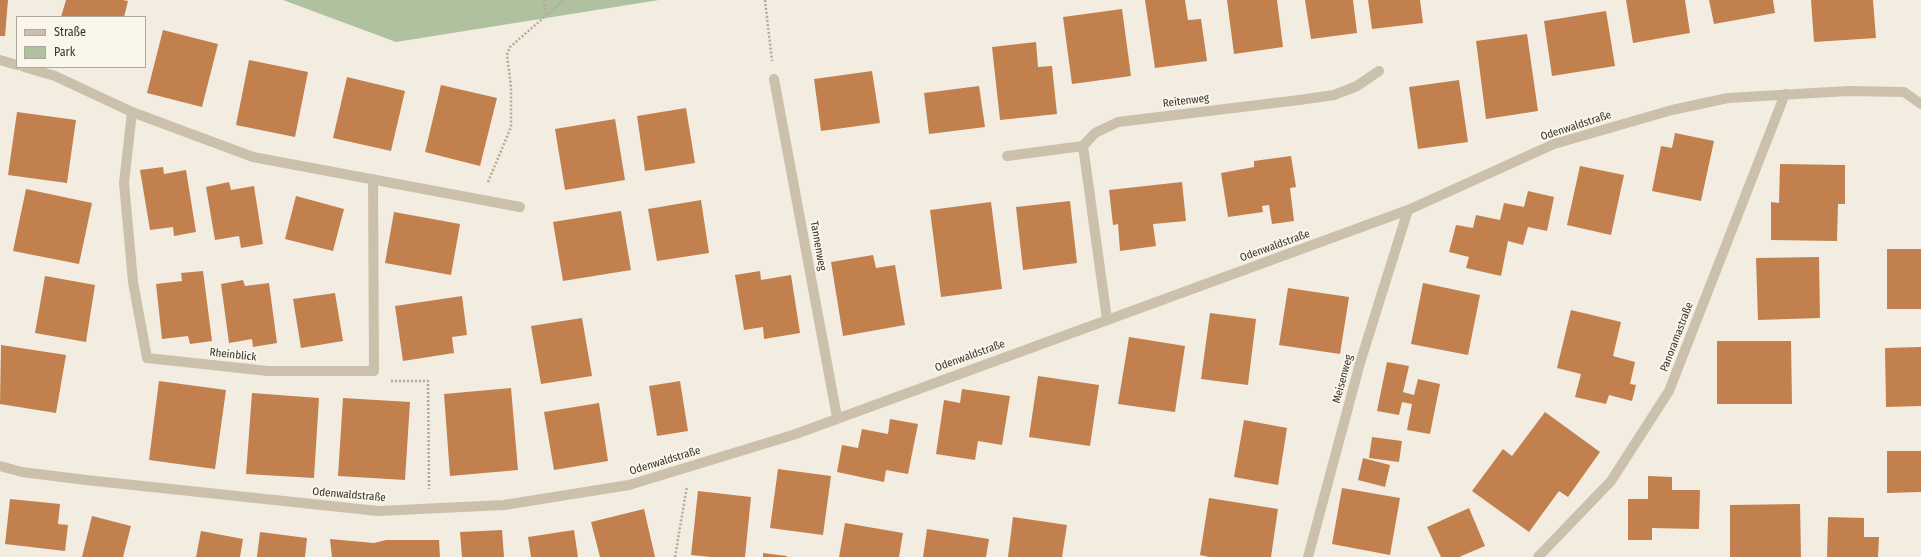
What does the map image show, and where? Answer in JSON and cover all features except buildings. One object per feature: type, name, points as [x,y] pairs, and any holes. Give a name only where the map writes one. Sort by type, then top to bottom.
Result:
[{"type":"street","points":[[0,60],[16,65]]},
{"type":"street","points":[[27,68],[55,76],[132,112],[253,157],[520,207]]},
{"type":"street","name":"Reitenweg","points":[[1083,146],[1095,133],[1118,122],[1334,95],[1357,86],[1379,71]]},
{"type":"street","name":"Tannenweg","points":[[774,79],[837,417]]},
{"type":"street","name":"Odenwaldstraße","points":[[0,466],[22,472],[86,480],[378,511],[504,505],[629,485],[793,435],[837,417],[1408,210],[1554,144],[1672,110],[1728,98],[1848,91],[1904,92],[1921,104]]},
{"type":"street","name":"Panoramastraße","points":[[1538,557],[1611,481],[1669,391],[1785,94]]},
{"type":"street","name":"Rheinblick","points":[[132,112],[124,183],[133,282],[147,358],[268,371],[374,371]]},
{"type":"street","points":[[1007,156],[1083,146],[1108,319]]},
{"type":"street","points":[[373,179],[374,371]]},
{"type":"street","name":"Meisenweg","points":[[1308,557],[1360,363],[1408,210]]},
{"type":"path","points":[[544,0],[546,16]]},
{"type":"path","points":[[481,200],[511,127],[511,87],[506,55],[510,47],[564,0]]},
{"type":"path","points":[[765,0],[774,79]]},
{"type":"path","points":[[374,371],[389,380],[428,381],[429,509]]},
{"type":"path","points":[[675,557],[690,466]]},
{"type":"green space","points":[[283,0],[659,0],[396,42]]}]
